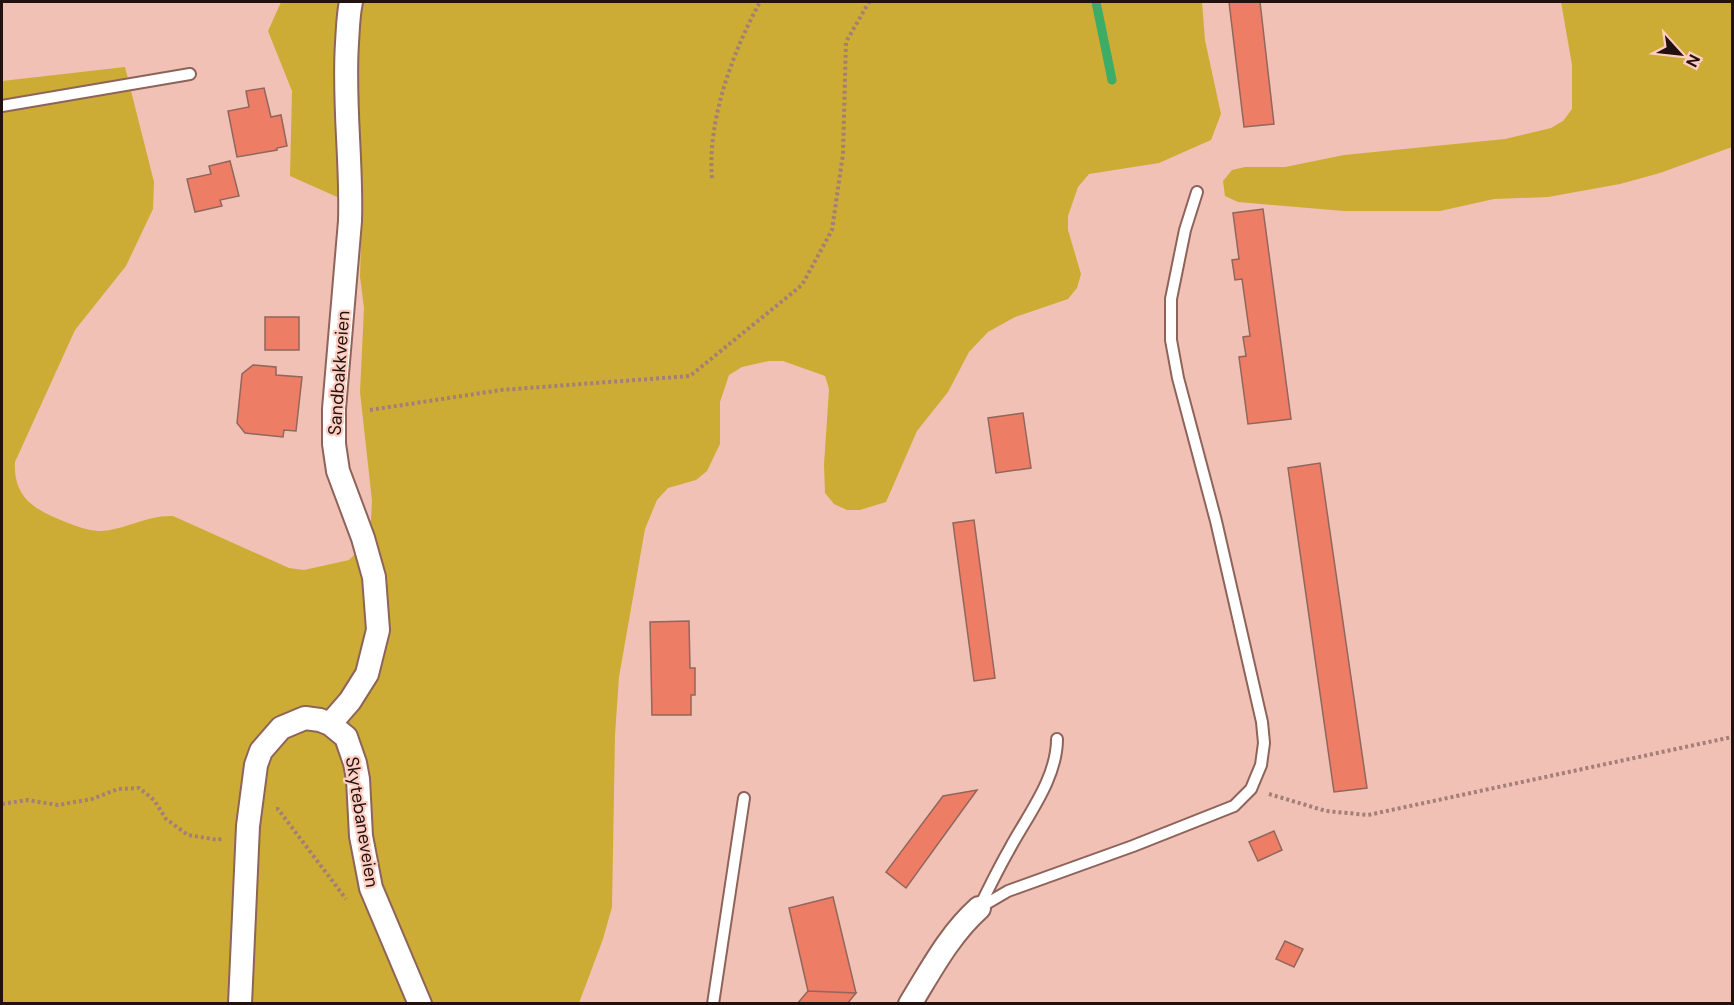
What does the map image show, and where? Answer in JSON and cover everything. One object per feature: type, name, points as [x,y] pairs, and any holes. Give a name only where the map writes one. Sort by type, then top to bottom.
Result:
[{"type":"street","name":"Sandbakkveien","points":[[330,724],[350,701],[367,674],[378,630],[374,577],[363,538],[338,471],[334,444],[334,409],[350,221],[346,59],[351,2]]},
{"type":"street","points":[[240,1004],[248,826],[256,765],[269,740],[281,728],[305,718],[330,724]]},
{"type":"street","name":"Skytebaneveien","points":[[330,724],[346,737],[355,763],[361,836],[371,888],[420,1004]]},
{"type":"street","points":[[910,1004],[943,950],[967,919],[979,908]]},
{"type":"lane","points":[[2,106],[190,74]]},
{"type":"lane","points":[[979,908],[1008,891],[1133,846],[1234,806],[1251,789],[1261,765],[1264,743],[1262,722],[1216,521],[1178,378],[1171,340],[1171,299],[1185,230],[1197,192]]},
{"type":"lane","points":[[979,908],[1001,863],[1047,782],[1054,761],[1057,739]]},
{"type":"lane","points":[[713,1004],[744,798]]},
{"type":"path","points":[[712,178],[710,158],[723,97],[738,48],[760,2]]},
{"type":"path","points":[[370,410],[501,390],[690,376],[802,285],[832,230],[843,154],[846,42],[869,2]]},
{"type":"path","points":[[1251,789],[1326,811],[1368,814],[1732,737]]},
{"type":"path","points":[[2,804],[27,800],[58,805],[92,800],[118,789],[139,788],[154,800],[166,819],[188,835],[218,840],[248,826],[267,810],[279,809],[349,902]]},
{"type":"shaded area","points":[[281,2],[1202,2],[1205,40],[1221,114],[1211,140],[1159,163],[1089,174],[1078,187],[1068,216],[1068,230],[1081,274],[1077,288],[1068,299],[1015,317],[988,332],[969,352],[948,392],[917,431],[886,502],[860,510],[847,510],[834,504],[825,493],[824,465],[829,389],[825,376],[783,361],[769,361],[742,367],[729,375],[720,402],[720,444],[707,471],[696,480],[668,488],[657,500],[645,529],[619,677],[615,735],[612,907],[603,939],[579,1003],[2,1004],[2,81],[125,67],[154,182],[153,209],[126,266],[75,330],[15,462],[15,475],[23,495],[47,514],[88,530],[109,530],[163,516],[173,516],[289,568],[304,570],[349,560],[360,549],[371,520],[372,501],[360,392],[364,308],[360,277],[361,240],[355,211],[344,200],[290,176],[292,91],[268,31]]},
{"type":"shaded area","points":[[1561,2],[1732,2],[1732,147],[1660,173],[1620,184],[1548,197],[1494,199],[1440,211],[1344,211],[1238,202],[1225,196],[1223,181],[1232,170],[1245,167],[1285,167],[1344,155],[1505,139],[1551,128],[1563,121],[1572,109],[1572,65]]},
{"type":"building","points":[[1229,2],[1260,2],[1274,124],[1244,127]]},
{"type":"building","points":[[264,88],[271,117],[281,115],[287,146],[237,157],[228,111],[249,107],[246,91]]},
{"type":"building","points":[[230,161],[239,196],[220,200],[222,206],[195,212],[187,179],[211,174],[209,166]]},
{"type":"building","points":[[1263,209],[1291,419],[1248,424],[1239,357],[1246,356],[1243,337],[1250,336],[1242,279],[1235,280],[1232,260],[1239,259],[1233,213]]},
{"type":"building","points":[[265,317],[299,317],[299,350],[265,350]]},
{"type":"building","points":[[253,365],[276,367],[276,375],[302,377],[296,431],[284,430],[283,437],[245,433],[237,423],[242,374]]},
{"type":"building","points":[[1023,413],[1031,468],[996,473],[988,418]]},
{"type":"building","points":[[1320,463],[1367,788],[1334,792],[1288,468]]},
{"type":"building","points":[[974,520],[995,678],[974,681],[953,523]]},
{"type":"building","points":[[689,621],[690,668],[695,668],[695,695],[691,695],[691,715],[652,715],[650,622]]},
{"type":"building","points":[[977,790],[906,888],[886,872],[943,796]]},
{"type":"building","points":[[1274,831],[1282,850],[1258,861],[1249,842]]},
{"type":"building","points":[[833,897],[856,993],[808,991],[789,908]]},
{"type":"building","points":[[1285,941],[1303,949],[1294,967],[1276,959]]},
{"type":"building","points":[[808,991],[856,993],[847,1004],[797,1004]]},
{"type":"waterway","points":[[1096,2],[1112,80]]}]
